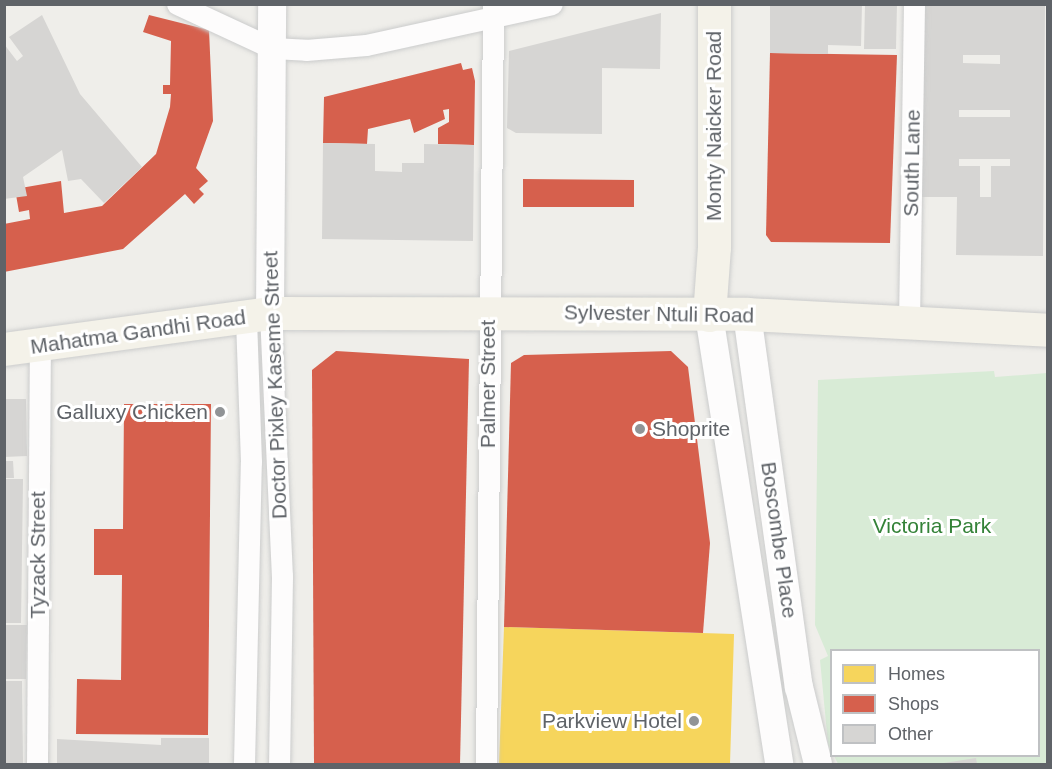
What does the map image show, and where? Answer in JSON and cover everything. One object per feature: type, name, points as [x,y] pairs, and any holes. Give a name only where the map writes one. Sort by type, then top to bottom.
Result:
[{"type":"main road","name":"Monty Naicker Road","points":[[709,315],[714,247],[714,4]]},
{"type":"main road","name":"Monty Naicker Road","points":[[714,247],[747,314]]},
{"type":"main road","name":"Sylvester Ntuli Road","points":[[258,315],[489,312],[747,314],[1047,330]]},
{"type":"main road","name":"Mahatma Gandhi Road","points":[[4,349],[40,346],[258,315]]},
{"type":"street","points":[[177,4],[272,48],[356,46],[493,12],[552,4]]},
{"type":"street","name":"Doctor Pixley Kaseme Street","points":[[244,765],[251,462],[272,48],[272,4]]},
{"type":"street","name":"South Lane","points":[[909,322],[914,4]]},
{"type":"street","name":"Palmer Street","points":[[486,765],[493,12]]},
{"type":"street","name":"Boscombe Place","points":[[747,314],[799,687],[818,765]]},
{"type":"street","name":"Doctor Pixley Kaseme Street","points":[[258,315],[282,576],[279,765]]},
{"type":"street","name":"Boscombe Place","points":[[709,315],[778,765]]},
{"type":"street","name":"Tyzack Street","points":[[37,765],[40,346]]},
{"type":"street","points":[[754,617],[762,541],[775,517]]},
{"type":"green space","name":"Victoria Park","points":[[994,371],[995,377],[1047,373],[1047,764],[838,764],[834,757],[1040,757],[1040,649],[830,649],[830,749],[820,660],[828,656],[815,625],[818,380]]},
{"type":"building: Homes","points":[[504,627],[734,634],[730,764],[499,764]]},
{"type":"building: Shops","points":[[149,15],[209,30],[213,121],[196,168],[208,181],[199,189],[204,194],[194,204],[185,194],[123,249],[4,272],[4,224],[30,219],[29,210],[19,212],[15,189],[61,181],[64,213],[102,206],[156,154],[170,107],[171,94],[163,94],[163,85],[170,85],[171,41],[143,32]]},
{"type":"building: Shops","points":[[770,53],[897,55],[890,243],[771,242],[766,235]]},
{"type":"building: Shops","points":[[461,63],[463,70],[472,68],[475,81],[474,145],[438,144],[438,128],[449,122],[449,109],[443,110],[445,119],[414,133],[410,119],[368,129],[367,144],[323,143],[324,97]]},
{"type":"building: Shops","points":[[523,179],[634,180],[634,207],[523,207]]},
{"type":"building: Shops","points":[[336,351],[469,359],[460,764],[314,764],[312,370]]},
{"type":"building: Shops","points":[[671,351],[688,367],[710,543],[703,633],[504,627],[511,363],[524,355]]},
{"type":"building: Shops","points":[[124,404],[211,404],[208,735],[76,734],[77,679],[121,680],[122,575],[94,575],[94,529],[123,529]]},
{"type":"building: Other","points":[[770,4],[862,4],[861,46],[828,45],[828,54],[770,53]]},
{"type":"building: Other","points":[[865,4],[897,4],[896,49],[864,49]]},
{"type":"building: Other","points":[[919,4],[1045,4],[1043,256],[956,255],[957,197],[918,197],[918,166],[923,166]],"holes":[[[963,55],[1000,55],[1000,64],[963,63]],[[959,110],[1010,110],[1010,117],[959,117]],[[959,159],[1010,159],[1010,166],[991,166],[991,197],[980,197],[980,166],[959,166]]]},
{"type":"building: Other","points":[[661,13],[660,69],[602,68],[602,134],[516,133],[507,128],[509,51]]},
{"type":"building: Other","points":[[42,15],[80,94],[142,167],[104,203],[81,179],[68,181],[62,150],[23,177],[27,196],[4,199],[4,44],[17,61],[23,56],[9,37]]},
{"type":"building: Other","points":[[323,143],[375,144],[375,171],[402,172],[402,163],[424,163],[424,144],[474,145],[473,241],[322,239]]},
{"type":"building: Other","points":[[4,399],[26,399],[27,456],[4,457]]},
{"type":"building: Other","points":[[4,461],[13,461],[14,478],[4,478]]},
{"type":"building: Other","points":[[4,479],[23,479],[21,623],[4,623]]},
{"type":"building: Other","points":[[4,625],[27,625],[26,679],[4,679]]},
{"type":"building: Other","points":[[4,681],[22,681],[23,764],[4,764]]},
{"type":"building: Other","points":[[161,738],[209,738],[209,764],[57,764],[57,739],[161,745]]},
{"type":"building: Other","points":[[976,758],[977,764],[944,764],[944,763]]},
{"type":"place","name":"Galluxy Chicken","points":[[220,412]]},
{"type":"place","name":"Shoprite","points":[[640,429]]},
{"type":"place","name":"Parkview Hotel","points":[[694,721]]}]
